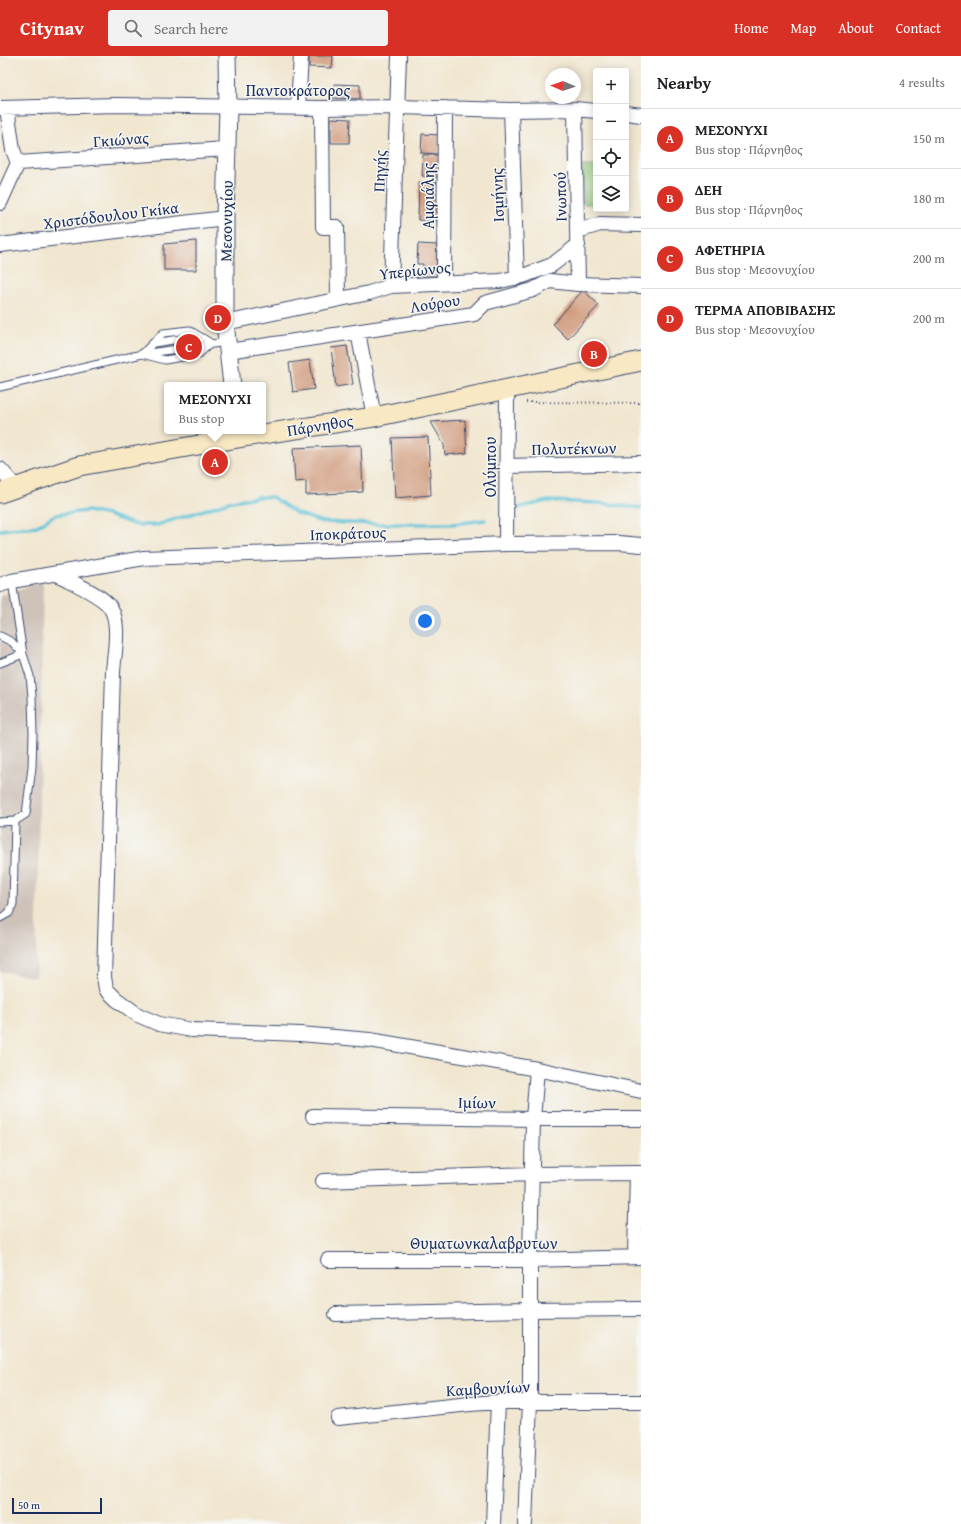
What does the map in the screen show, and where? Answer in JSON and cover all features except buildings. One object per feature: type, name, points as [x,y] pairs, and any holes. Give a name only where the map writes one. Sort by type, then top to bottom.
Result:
[{"type":"main road","name":"Πάρνηθος","points":[[266,431],[374,417],[507,396],[641,361]]},
{"type":"main road","name":"Πάρνηθος","points":[[8,490],[79,466],[243,434]]},
{"type":"street","name":"Μεσονυχίου","points":[[227,56],[228,107],[225,218],[225,323],[222,345],[231,382]]},
{"type":"street","points":[[298,107],[301,56]]},
{"type":"street","name":"Πηγής","points":[[391,286],[399,56]]},
{"type":"street","name":"Παντοκράτορος","points":[[4,108],[116,106],[322,108],[398,107],[511,110],[575,109],[593,111]]},
{"type":"street","points":[[0,203],[18,163],[13,150],[4,108]]},
{"type":"street","points":[[322,108],[323,227],[337,227],[338,299]]},
{"type":"street","name":"Αμφιάλης","points":[[444,283],[445,108]]},
{"type":"street","name":"Ινωπού","points":[[575,109],[578,284]]},
{"type":"street","name":"Ισμήνης","points":[[511,110],[517,278]]},
{"type":"street","points":[[629,114],[641,115]]},
{"type":"street","name":"Γκιώνας","points":[[18,163],[226,149]]},
{"type":"street","name":"Χριστόδουλου Γκίκα","points":[[0,245],[225,218]]},
{"type":"street","name":"Υπερίωνος","points":[[225,323],[391,286],[500,281],[517,278],[552,265],[578,238],[600,224],[641,225]]},
{"type":"street","name":"Λούρου","points":[[222,345],[358,332],[474,314],[485,303],[533,290],[550,281],[578,284],[641,286]]},
{"type":"street","points":[[358,332],[374,417]]},
{"type":"street","name":"Ολύμπου","points":[[506,544],[507,396]]},
{"type":"street","name":"Πολυτέκνων","points":[[507,466],[641,463]]},
{"type":"street","points":[[0,469],[8,490]]},
{"type":"street","name":"Ιποκράτους","points":[[6,583],[144,558],[506,544],[619,543],[641,545]]},
{"type":"street","points":[[57,574],[105,602],[110,607],[116,629],[113,672],[104,977],[106,989],[116,999],[138,1015],[159,1024],[192,1030],[300,1034],[370,1040],[537,1069],[641,1090]]},
{"type":"street","points":[[525,1524],[530,1402],[530,1260],[533,1119],[537,1069]]},
{"type":"street","name":"Ιμίων","points":[[314,1116],[533,1119],[641,1118]]},
{"type":"street","points":[[323,1181],[532,1174],[639,1173],[638,1257]]},
{"type":"street","name":"Θυματωνκαλαβρυτων","points":[[328,1260],[530,1260],[638,1257]]},
{"type":"street","points":[[336,1314],[641,1309]]},
{"type":"street","points":[[493,1524],[498,1402]]},
{"type":"street","name":"Καμβουνίων","points":[[338,1418],[498,1402],[641,1402]]},
{"type":"lane","points":[[142,354],[163,333],[189,330],[198,336],[222,345]]},
{"type":"lane","points":[[0,387],[142,354],[222,345]]},
{"type":"lane","points":[[0,822],[15,821],[26,814],[32,767],[33,734],[30,676],[23,654],[6,583]]},
{"type":"lane","points":[[0,636],[12,642],[23,654]]},
{"type":"lane","points":[[0,663],[23,654]]},
{"type":"lane","points":[[0,918],[9,913],[13,904],[15,821]]},
{"type":"path","points":[[507,396],[641,403]]},
{"type":"shaded area","points":[[43,581],[36,978],[0,971],[0,596]]},
{"type":"green space","points":[[582,166],[593,166],[593,204],[584,204]]},
{"type":"waterway","points":[[0,530],[37,526],[55,515],[87,511],[108,515],[136,525],[157,525],[232,501],[258,497],[272,497],[296,513],[322,522],[453,524],[485,520]]},
{"type":"waterway","points":[[517,508],[548,501],[599,503],[641,508]]},
{"type":"place","name":"ΤΕΡΜΑ ΑΠΟΒΙΒΑΣΗΣ","points":[[218,318]]},
{"type":"place","name":"ΑΦΕΤΗΡΙΑ","points":[[189,347]]},
{"type":"place","name":"ΔΕΗ","points":[[594,354]]},
{"type":"place","name":"ΜΕΣΟΝΥΧΙ","points":[[215,462]]}]
